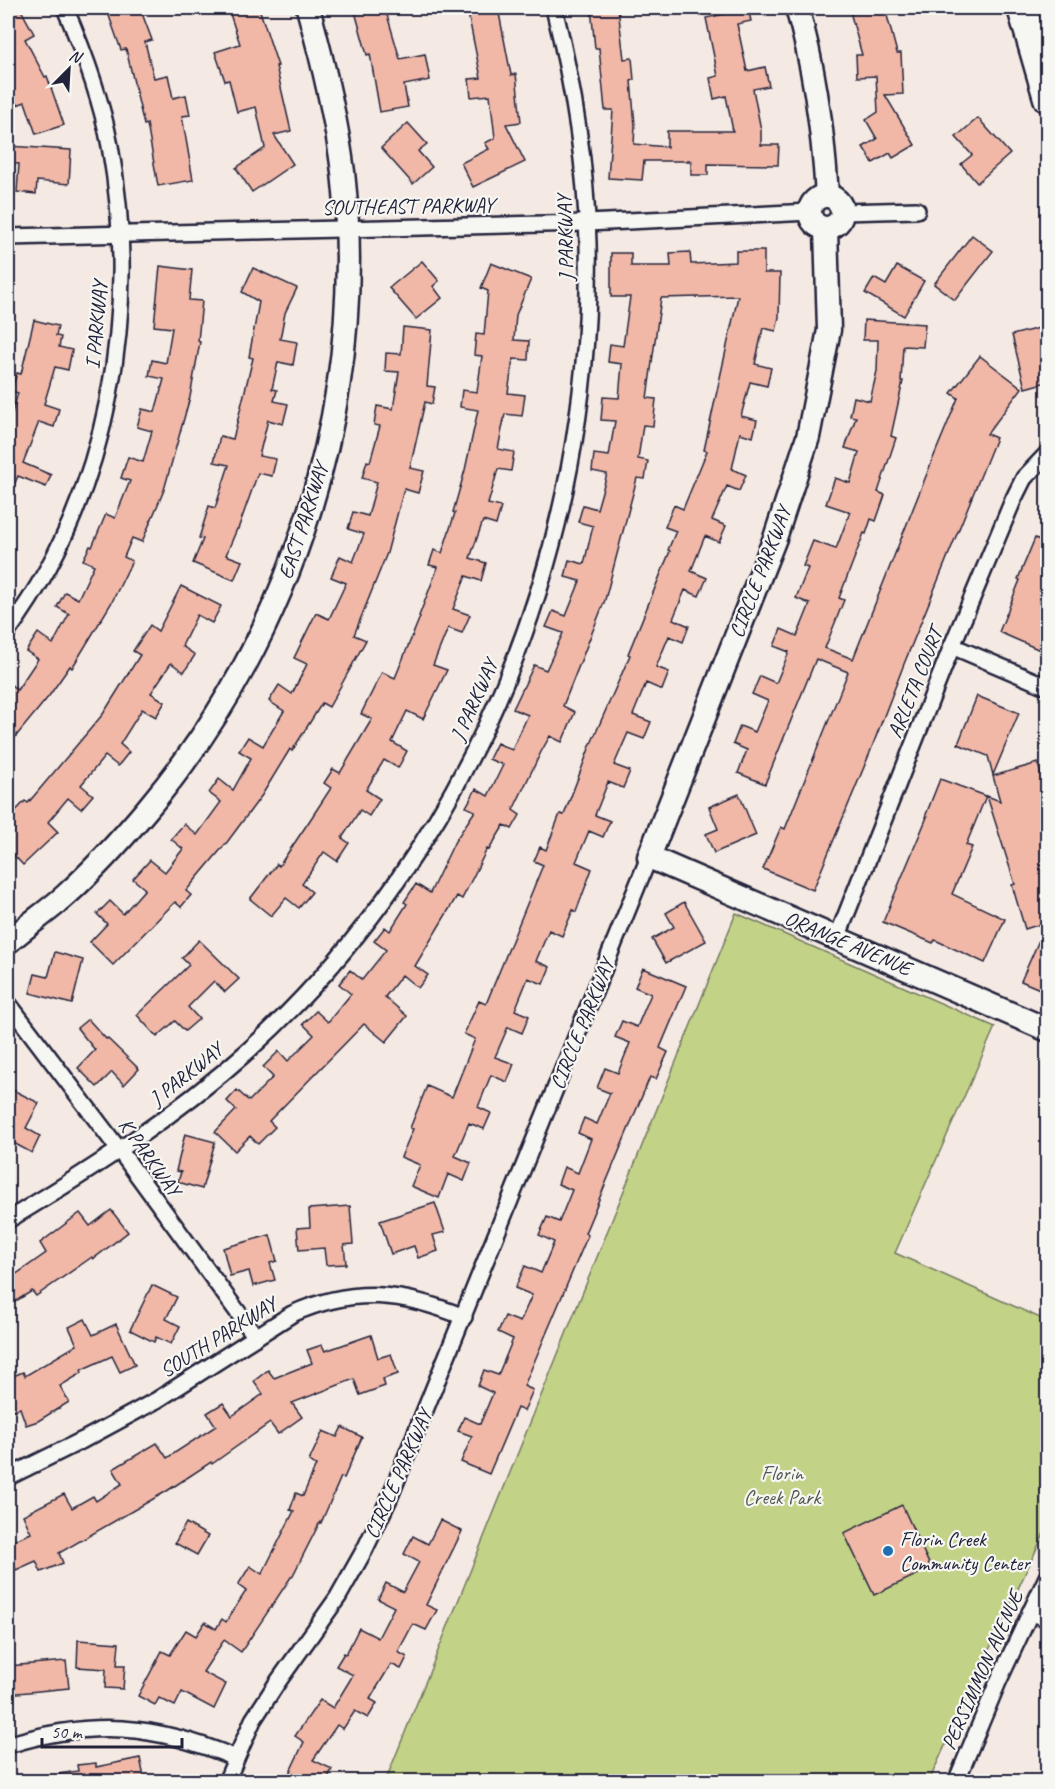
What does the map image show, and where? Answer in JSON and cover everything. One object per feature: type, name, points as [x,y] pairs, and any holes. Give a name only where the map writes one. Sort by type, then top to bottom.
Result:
[{"type":"highway","points":[[1022,8],[1047,98]]},
{"type":"street","name":"I PARKWAY","points":[[8,631],[34,590],[65,532],[96,449],[111,385],[118,342],[122,287],[121,234],[114,177],[104,123],[86,60],[65,8]]},
{"type":"street","name":"EAST PARKWAY","points":[[8,942],[65,896],[107,854],[154,801],[202,737],[261,633],[283,582],[322,471],[334,412],[345,323],[346,229],[343,173],[334,113],[322,55],[308,8]]},
{"type":"street","name":"J PARKWAY","points":[[8,1220],[120,1151],[195,1096],[251,1048],[304,995],[352,940],[417,850],[472,755],[493,712],[534,610],[563,503],[577,431],[585,357],[588,321],[587,223],[582,155],[571,82],[554,8]]},
{"type":"street","points":[[797,8],[804,30],[816,90],[824,142],[826,195]]},
{"type":"street","points":[[826,195],[838,200],[843,212],[838,224],[826,229],[814,224],[810,212],[814,200],[826,195]]},
{"type":"street","points":[[843,212],[917,210]]},
{"type":"street","name":"SOUTHEAST PARKWAY","points":[[8,237],[587,223],[810,212]]},
{"type":"street","name":"CIRCLE PARKWAY","points":[[226,1782],[253,1720],[338,1597],[389,1499],[649,857],[775,538],[808,437],[829,330],[826,229]]},
{"type":"street","name":"ARLETA COURT","points":[[837,938],[952,646],[1014,498],[1024,478],[1047,453]]},
{"type":"street","points":[[952,646],[1047,687]]},
{"type":"street","name":"ORANGE AVENUE","points":[[649,857],[1047,1030]]},
{"type":"street","name":"K PARKWAY","points":[[8,1003],[256,1337]]},
{"type":"street","name":"SOUTH PARKWAY","points":[[8,1477],[157,1400],[292,1314],[312,1305],[355,1296],[399,1296],[421,1301],[464,1317]]},
{"type":"street","name":"PERSIMMON AVENUE","points":[[956,1782],[1047,1575]]},
{"type":"street","points":[[1030,1612],[1047,1619]]},
{"type":"street","points":[[8,1745],[54,1732],[113,1727],[171,1735],[236,1758]]},
{"type":"green space","name":"Florin Creek Park","points":[[736,913],[995,1027],[895,1253],[1047,1321],[1047,1527],[929,1781],[385,1782]]},
{"type":"building","points":[[8,8],[20,8],[34,34],[25,39],[45,77],[47,76],[64,125],[36,134],[25,102],[17,105],[8,83]]},
{"type":"building","points":[[123,8],[140,8],[152,40],[145,42],[154,78],[168,75],[173,98],[186,95],[190,115],[182,116],[193,180],[158,186],[147,124],[144,125],[126,49],[121,50],[108,13]]},
{"type":"building","points":[[228,8],[259,8],[278,66],[276,66],[291,131],[274,135],[293,164],[252,192],[236,168],[265,148],[256,107],[237,112],[229,80],[225,81],[215,52],[240,44]]},
{"type":"building","points":[[354,8],[385,8],[400,59],[425,54],[430,80],[404,85],[408,107],[380,112],[370,54],[367,55]]},
{"type":"building","points":[[467,8],[498,8],[511,75],[516,74],[521,122],[506,124],[525,162],[473,187],[461,163],[489,149],[485,143],[495,138],[490,95],[471,97],[469,79],[481,78]]},
{"type":"building","points":[[591,8],[618,8],[624,59],[632,58],[634,144],[667,147],[667,131],[733,131],[726,96],[714,99],[710,78],[718,76],[706,18],[729,13],[727,8],[748,8],[751,21],[737,24],[747,71],[765,67],[769,86],[753,89],[761,130],[761,145],[779,145],[778,165],[708,164],[708,175],[691,175],[691,161],[644,161],[642,180],[608,178],[613,110],[605,110],[599,48],[595,48]]},
{"type":"building","points":[[849,8],[885,8],[897,53],[901,53],[903,94],[885,95],[915,145],[893,158],[890,153],[873,163],[863,147],[877,139],[866,120],[878,112],[876,76],[857,77],[856,55],[862,55]]},
{"type":"building","points":[[978,118],[1010,154],[977,183],[961,164],[972,155],[956,137]]},
{"type":"building","points":[[408,123],[427,144],[418,151],[432,167],[413,184],[381,148]]},
{"type":"building","points":[[8,146],[71,150],[69,184],[37,181],[36,194],[17,192],[19,164],[8,163]]},
{"type":"building","points":[[972,235],[993,251],[955,300],[934,284]]},
{"type":"building","points":[[736,251],[764,251],[764,273],[780,273],[779,317],[776,331],[763,328],[755,364],[771,368],[767,386],[750,382],[741,416],[757,420],[753,437],[740,433],[732,469],[746,475],[739,491],[727,486],[712,520],[726,526],[719,542],[705,536],[691,571],[707,578],[699,596],[685,590],[673,619],[689,626],[683,642],[669,636],[656,667],[669,672],[662,690],[646,683],[633,715],[651,722],[644,739],[628,733],[614,765],[630,771],[623,788],[608,782],[595,815],[610,821],[603,837],[589,831],[576,862],[592,869],[576,912],[573,910],[562,936],[549,930],[536,961],[550,967],[543,984],[528,978],[515,1010],[529,1016],[522,1033],[508,1027],[495,1057],[514,1064],[507,1082],[491,1075],[478,1107],[491,1113],[484,1129],[469,1123],[455,1156],[471,1163],[464,1181],[448,1174],[439,1198],[411,1186],[420,1165],[401,1157],[427,1086],[452,1097],[475,1039],[464,1034],[479,1001],[486,1004],[543,865],[534,861],[540,847],[546,850],[560,814],[564,815],[590,746],[630,655],[628,654],[676,531],[665,527],[674,505],[683,509],[707,451],[704,450],[738,296],[661,298],[647,398],[656,399],[653,426],[643,425],[638,459],[648,461],[645,479],[637,478],[605,600],[563,706],[575,712],[562,742],[550,736],[541,752],[513,810],[520,815],[512,829],[504,825],[489,850],[487,849],[462,899],[457,896],[415,966],[428,975],[418,988],[402,975],[385,997],[407,1016],[386,1042],[364,1024],[269,1121],[275,1127],[258,1144],[250,1136],[235,1151],[215,1132],[236,1110],[227,1101],[237,1090],[249,1101],[273,1077],[263,1067],[279,1051],[288,1061],[314,1035],[303,1024],[316,1011],[328,1022],[351,994],[339,984],[350,970],[362,980],[386,950],[374,941],[385,927],[390,931],[407,904],[404,902],[416,884],[430,893],[455,841],[475,811],[466,807],[476,789],[488,796],[503,765],[489,759],[497,743],[512,750],[528,715],[513,709],[534,665],[546,670],[563,633],[546,627],[553,611],[566,616],[580,581],[565,577],[569,560],[584,564],[593,526],[578,522],[583,505],[597,509],[607,474],[592,471],[594,454],[609,456],[615,421],[601,420],[603,397],[619,398],[622,364],[608,362],[610,344],[623,346],[630,297],[611,297],[611,253],[631,253],[631,266],[671,266],[670,253],[690,252],[691,264],[736,262]]},
{"type":"building","points":[[422,261],[439,281],[433,286],[442,298],[416,319],[389,288]]},
{"type":"building","points":[[491,263],[531,279],[516,315],[514,340],[529,341],[528,360],[513,359],[508,393],[525,395],[522,416],[505,414],[498,449],[514,452],[511,471],[498,469],[488,504],[501,507],[496,525],[483,521],[470,558],[486,563],[481,581],[466,576],[453,609],[470,615],[462,633],[448,628],[433,665],[447,670],[423,719],[407,711],[392,742],[407,751],[398,768],[384,760],[366,790],[380,799],[369,816],[360,810],[342,838],[349,843],[337,861],[324,852],[302,884],[312,892],[299,908],[286,898],[271,916],[250,899],[277,864],[279,866],[331,788],[324,783],[333,769],[340,773],[372,719],[361,714],[382,672],[395,678],[438,567],[429,565],[434,550],[442,553],[455,513],[453,512],[478,410],[460,407],[462,390],[477,392],[482,356],[474,355],[476,334],[484,335],[488,291],[481,288]]},
{"type":"building","points":[[160,266],[192,270],[189,300],[202,301],[198,341],[200,342],[190,397],[164,490],[142,542],[132,538],[124,557],[132,561],[112,602],[72,668],[70,666],[8,746],[8,682],[17,690],[38,659],[26,651],[38,633],[53,644],[69,614],[57,607],[65,592],[78,599],[94,565],[83,560],[90,546],[92,547],[106,514],[115,518],[130,481],[121,478],[128,457],[143,462],[152,431],[137,427],[142,409],[155,412],[164,379],[149,376],[152,360],[166,363],[172,328],[154,326]]},
{"type":"building","points":[[897,266],[924,281],[904,316],[865,293],[874,278],[886,285]]},
{"type":"building","points":[[253,268],[297,288],[285,313],[280,339],[297,342],[293,365],[278,362],[272,389],[277,390],[274,401],[288,404],[283,424],[268,420],[259,456],[276,459],[272,476],[258,473],[226,555],[242,561],[234,580],[193,563],[203,539],[199,538],[209,506],[215,508],[229,465],[214,462],[220,436],[233,439],[253,358],[249,357],[259,302],[242,292]]},
{"type":"building","points":[[34,320],[58,326],[56,336],[61,337],[59,347],[72,350],[68,370],[55,367],[44,404],[59,409],[54,427],[39,422],[23,463],[51,475],[46,487],[18,476],[8,499],[8,426],[18,393],[11,391],[17,373],[21,374]]},
{"type":"building","points":[[864,320],[925,324],[923,347],[903,346],[901,381],[903,381],[891,436],[896,438],[878,492],[885,495],[876,521],[871,519],[866,534],[864,533],[839,598],[844,600],[825,648],[853,659],[958,398],[951,393],[980,356],[1022,388],[987,434],[996,438],[813,890],[763,869],[781,827],[785,829],[848,672],[816,659],[765,784],[738,773],[747,750],[733,744],[740,726],[755,732],[768,701],[752,694],[760,676],[776,683],[789,652],[774,646],[781,629],[797,636],[810,604],[796,598],[808,568],[803,566],[813,541],[836,549],[850,512],[826,504],[835,478],[850,483],[859,452],[845,448],[856,417],[850,416],[854,397],[870,401],[877,371],[878,340],[863,340]]},
{"type":"building","points":[[1047,326],[1047,382],[1025,388],[1012,335]]},
{"type":"building","points":[[403,327],[432,330],[427,386],[435,387],[432,404],[425,402],[410,468],[424,471],[418,493],[404,489],[387,553],[354,635],[366,640],[329,707],[322,703],[262,795],[228,841],[186,891],[191,895],[181,907],[175,902],[113,965],[90,942],[107,924],[97,914],[110,901],[123,914],[145,889],[133,879],[150,860],[165,872],[183,849],[171,839],[184,824],[197,835],[221,802],[209,793],[219,779],[233,790],[251,758],[239,751],[248,737],[263,746],[284,711],[269,701],[279,685],[292,694],[307,664],[294,658],[316,613],[329,619],[346,583],[331,577],[340,556],[353,562],[364,534],[348,529],[353,512],[368,516],[377,482],[362,478],[367,461],[370,462],[380,426],[374,425],[377,406],[393,409],[399,372],[385,371],[386,353],[401,354]]},
{"type":"building","points":[[1035,538],[1047,543],[1047,653],[999,632]]},
{"type":"building","points":[[181,586],[221,606],[212,623],[197,615],[182,646],[195,655],[184,672],[171,663],[151,693],[165,702],[156,717],[142,709],[120,744],[129,752],[118,766],[105,756],[81,785],[93,795],[81,809],[68,798],[48,822],[58,832],[23,865],[8,849],[8,819],[25,801],[28,803],[103,714],[140,655],[133,651],[150,625],[158,631]]},
{"type":"building","points":[[977,696],[1019,713],[993,775],[988,756],[958,744]]},
{"type":"building","points":[[1038,763],[1047,799],[1047,922],[1025,929],[1012,885],[1015,884],[987,796],[1000,801],[993,776]]},
{"type":"building","points":[[940,779],[986,796],[966,845],[972,847],[952,894],[1005,919],[985,963],[935,940],[933,943],[883,922],[927,817],[925,817]]},
{"type":"building","points":[[739,794],[756,835],[714,853],[706,834],[718,829],[709,807]]},
{"type":"building","points":[[684,902],[706,941],[666,963],[652,939],[674,927],[666,913]]},
{"type":"building","points":[[1047,922],[1047,992],[1021,981]]},
{"type":"building","points":[[199,940],[239,979],[225,992],[214,981],[188,1007],[199,1019],[185,1031],[175,1021],[157,1037],[137,1015],[189,965],[182,958]]},
{"type":"building","points":[[55,952],[83,960],[72,1004],[30,993],[35,974],[48,977]]},
{"type":"building","points":[[643,968],[686,986],[660,1048],[668,1052],[656,1079],[650,1077],[585,1233],[588,1235],[524,1386],[533,1390],[524,1411],[517,1408],[489,1474],[461,1462],[472,1436],[458,1431],[464,1417],[480,1424],[493,1393],[478,1386],[484,1370],[498,1375],[513,1339],[498,1332],[505,1316],[520,1322],[532,1295],[515,1288],[525,1266],[541,1273],[554,1242],[539,1235],[547,1217],[559,1222],[572,1190],[558,1184],[564,1167],[578,1173],[591,1139],[578,1133],[584,1118],[597,1124],[610,1093],[597,1088],[605,1068],[618,1073],[630,1043],[615,1037],[622,1021],[637,1027],[651,994],[635,987]]},
{"type":"building","points":[[88,1019],[139,1069],[124,1085],[112,1072],[97,1087],[78,1068],[95,1050],[77,1028]]},
{"type":"building","points":[[13,1090],[39,1103],[26,1128],[40,1136],[32,1153],[8,1140],[8,1101]]},
{"type":"building","points":[[185,1134],[215,1142],[202,1189],[178,1182],[181,1172],[176,1171]]},
{"type":"building","points":[[435,1203],[445,1232],[433,1235],[438,1251],[418,1258],[414,1246],[391,1254],[380,1221]]},
{"type":"building","points":[[350,1206],[353,1244],[344,1245],[346,1264],[326,1265],[324,1248],[299,1250],[297,1228],[310,1227],[309,1209]]},
{"type":"building","points":[[111,1210],[128,1232],[93,1259],[92,1257],[36,1296],[32,1291],[8,1306],[8,1280],[46,1253],[40,1243],[80,1213],[90,1226]]},
{"type":"building","points":[[270,1235],[277,1261],[270,1263],[275,1280],[253,1286],[249,1271],[230,1276],[223,1248]]},
{"type":"building","points":[[152,1285],[177,1297],[166,1319],[180,1326],[171,1344],[156,1337],[154,1342],[130,1330]]},
{"type":"building","points":[[85,1319],[93,1335],[116,1324],[135,1365],[120,1372],[112,1356],[81,1370],[82,1373],[60,1386],[69,1402],[38,1421],[26,1425],[20,1408],[8,1412],[8,1378],[23,1372],[25,1376],[77,1345],[69,1327]]},
{"type":"building","points":[[371,1335],[378,1358],[391,1354],[398,1374],[383,1379],[385,1386],[360,1395],[354,1379],[292,1403],[302,1417],[278,1434],[270,1423],[212,1464],[211,1462],[167,1491],[59,1553],[63,1563],[41,1572],[36,1561],[16,1570],[8,1550],[8,1543],[31,1533],[23,1515],[64,1494],[72,1508],[93,1496],[96,1501],[122,1484],[113,1469],[157,1443],[167,1458],[216,1426],[207,1413],[223,1403],[232,1416],[263,1394],[254,1381],[268,1370],[274,1378],[312,1363],[307,1350],[322,1345],[325,1351]]},
{"type":"building","points":[[342,1427],[362,1437],[344,1478],[341,1477],[321,1523],[292,1577],[241,1652],[224,1640],[203,1672],[226,1684],[214,1709],[182,1692],[175,1706],[159,1698],[155,1705],[138,1696],[162,1651],[170,1655],[186,1630],[196,1636],[205,1622],[216,1629],[222,1619],[226,1622],[246,1591],[238,1585],[250,1566],[262,1574],[294,1511],[290,1510],[296,1493],[303,1496],[316,1465],[309,1461],[323,1431],[337,1437]]},
{"type":"building","name":"Florin Creek Community Center","points":[[902,1505],[931,1568],[874,1595],[844,1533]]},
{"type":"building","points":[[440,1520],[462,1531],[426,1605],[437,1610],[426,1630],[413,1624],[398,1652],[407,1657],[401,1669],[391,1664],[370,1699],[377,1703],[368,1718],[355,1711],[343,1729],[337,1725],[313,1760],[332,1769],[326,1782],[285,1782],[304,1742],[295,1736],[320,1700],[333,1708],[353,1675],[336,1666],[344,1653],[346,1654],[359,1628],[378,1638],[394,1607],[378,1599],[386,1583],[403,1592],[419,1562],[404,1554],[413,1536],[428,1544]]},
{"type":"building","points":[[186,1523],[208,1536],[197,1555],[175,1543]]},
{"type":"building","points":[[78,1640],[119,1643],[117,1665],[125,1665],[123,1689],[105,1688],[106,1669],[77,1667]]},
{"type":"building","points":[[66,1661],[69,1688],[8,1694],[8,1666]]},
{"type":"building","points":[[140,1758],[145,1782],[60,1782],[59,1774],[78,1771],[77,1765],[96,1763],[96,1767]]},
{"type":"place","name":"Florin Creek Community Center","points":[[888,1551]]}]
